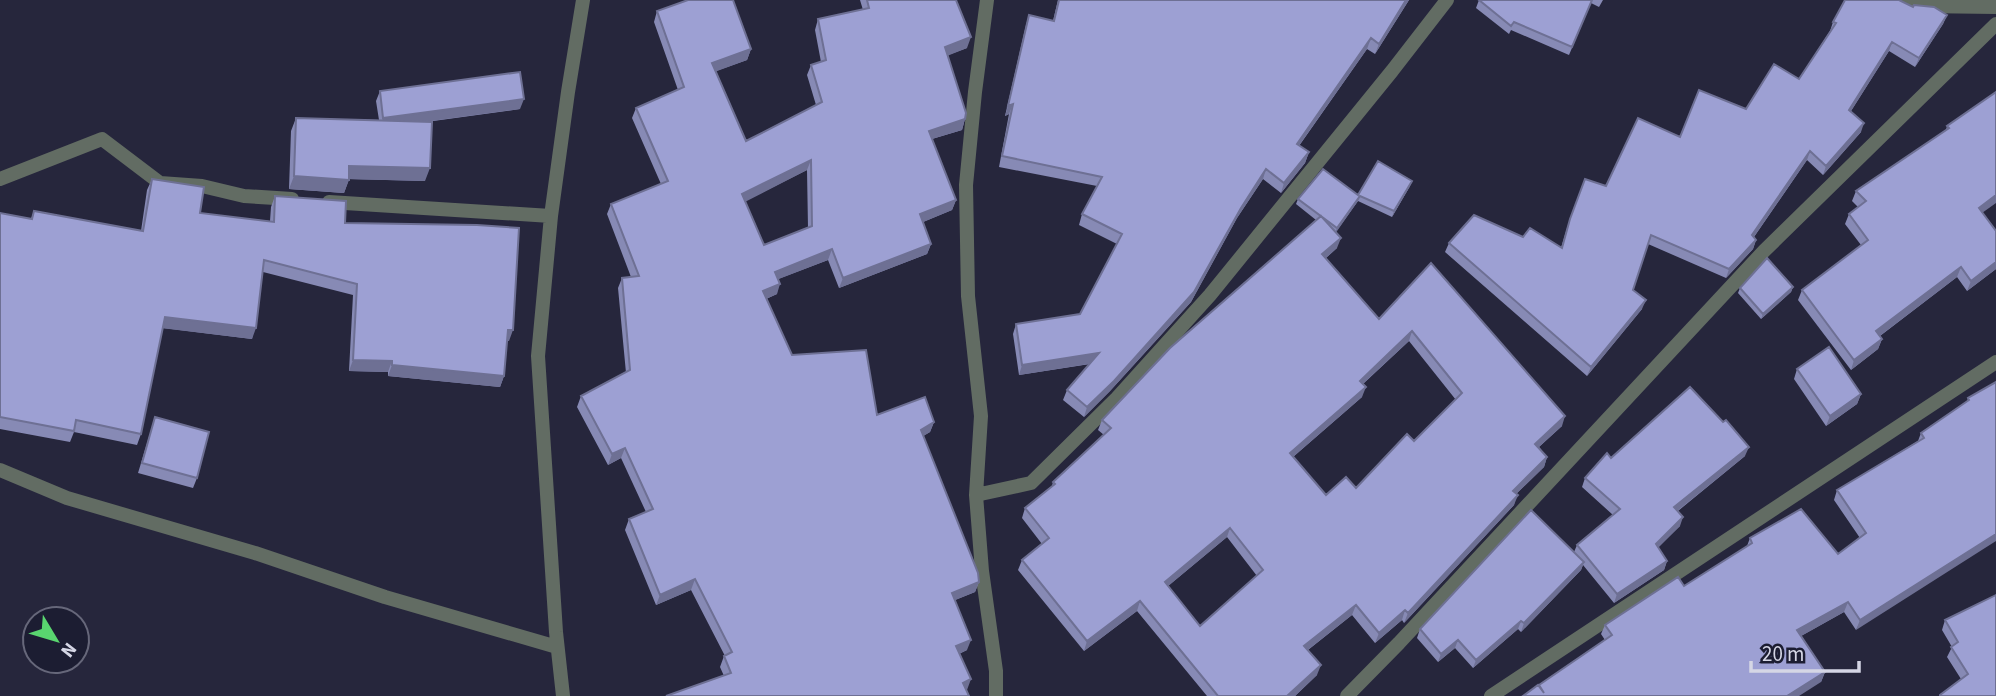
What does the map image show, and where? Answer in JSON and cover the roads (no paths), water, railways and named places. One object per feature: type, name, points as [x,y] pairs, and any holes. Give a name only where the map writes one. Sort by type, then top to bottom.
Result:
[{"type":"street","points":[[563,696],[557,647],[538,356],[551,216],[583,0]]},
{"type":"street","points":[[986,0],[966,185],[968,296],[981,416],[976,495],[982,571],[996,671],[996,696]]},
{"type":"street","points":[[976,495],[1031,483],[1117,398],[1210,295],[1447,0]]},
{"type":"street","points":[[1904,0],[1918,6],[1996,7]]},
{"type":"street","points":[[1347,696],[1764,251],[1996,24]]},
{"type":"street","points":[[0,179],[102,139],[160,183],[202,186],[244,196],[551,216]]},
{"type":"street","points":[[1491,696],[1996,362]]},
{"type":"street","points":[[0,470],[67,498],[255,553],[385,597],[557,647]]}]
